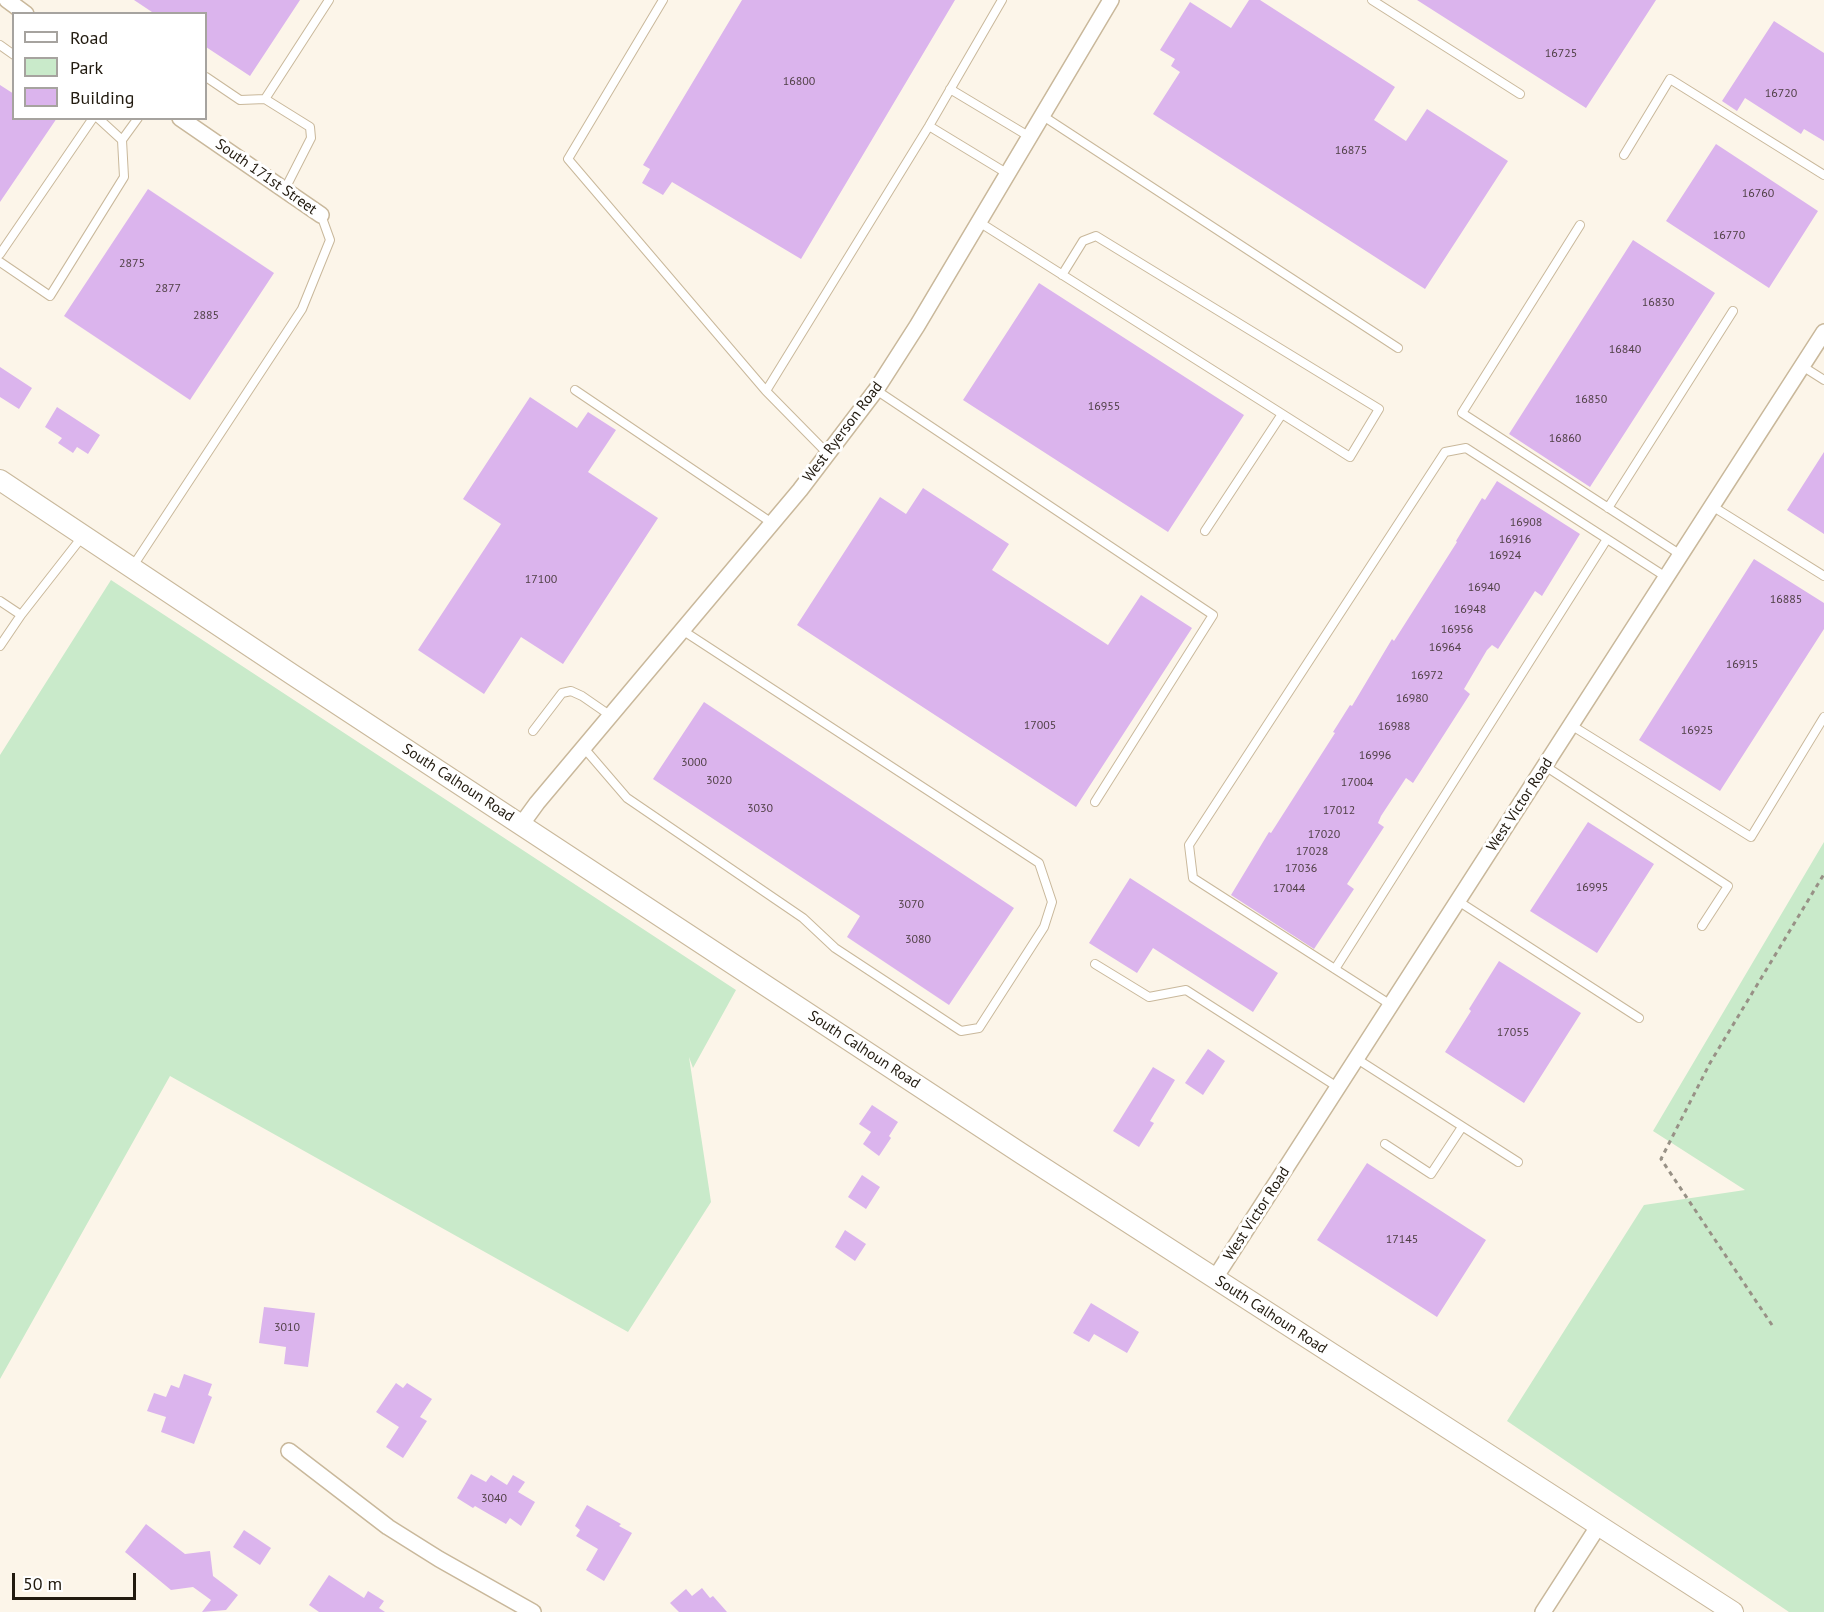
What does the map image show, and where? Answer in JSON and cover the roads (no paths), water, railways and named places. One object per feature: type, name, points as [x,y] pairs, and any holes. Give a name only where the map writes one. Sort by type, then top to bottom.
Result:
[{"type":"street","points":[[7,0],[23,12]]},
{"type":"street","name":"West Ryerson Road","points":[[521,825],[772,523],[876,390],[1111,0]]},
{"type":"street","name":"South 171st Street","points":[[183,120],[321,215]]},
{"type":"street","name":"West Victor Road","points":[[1215,1278],[1824,332]]},
{"type":"street","name":"South Calhoun Road","points":[[0,480],[1003,1142],[1733,1612]]},
{"type":"street","points":[[289,1451],[388,1527],[439,1559],[533,1612]]},
{"type":"street","points":[[1543,1612],[1599,1525]]},
{"type":"lane","points":[[265,99],[328,0]]},
{"type":"lane","points":[[663,0],[568,159],[766,391],[828,454]]},
{"type":"lane","points":[[766,391],[929,126],[1002,0]]},
{"type":"lane","points":[[1372,0],[1520,94]]},
{"type":"lane","points":[[207,78],[240,100],[265,99],[309,128],[311,138],[285,189]]},
{"type":"lane","points":[[1624,155],[1670,79],[1824,175]]},
{"type":"lane","points":[[950,89],[1030,137]]},
{"type":"lane","points":[[1043,116],[1398,348]]},
{"type":"lane","points":[[0,254],[92,120]]},
{"type":"lane","points":[[100,120],[122,140]]},
{"type":"lane","points":[[0,262],[50,296],[124,177],[122,140],[137,120]]},
{"type":"lane","points":[[929,126],[1008,174]]},
{"type":"lane","points":[[132,567],[302,309],[330,240],[321,215]]},
{"type":"lane","points":[[979,222],[1062,275],[1350,457],[1378,410],[1096,236],[1083,242],[1062,275]]},
{"type":"lane","points":[[1580,225],[1462,413],[1681,555]]},
{"type":"lane","points":[[1608,508],[1733,311]]},
{"type":"lane","points":[[1802,366],[1824,380]]},
{"type":"lane","points":[[576,390],[772,523]]},
{"type":"lane","points":[[876,390],[1213,615],[1095,802]]},
{"type":"lane","points":[[1205,531],[1282,414]]},
{"type":"lane","points":[[1392,1005],[1193,878],[1189,845],[1445,452],[1466,448],[1666,577]]},
{"type":"lane","points":[[1712,506],[1824,576]]},
{"type":"lane","points":[[0,646],[83,535]]},
{"type":"lane","points":[[1335,969],[1607,539]]},
{"type":"lane","points":[[0,601],[21,615]]},
{"type":"lane","points":[[584,748],[627,798],[803,918],[835,948],[961,1031],[979,1028],[1044,927],[1052,902],[1039,863],[682,630]]},
{"type":"lane","points":[[533,731],[562,693],[571,691],[611,716]]},
{"type":"lane","points":[[1571,725],[1751,837],[1824,717]]},
{"type":"lane","points":[[1545,766],[1728,886],[1702,926]]},
{"type":"lane","points":[[1458,901],[1640,1018]]},
{"type":"lane","points":[[1095,964],[1149,997],[1186,990],[1339,1088]]},
{"type":"lane","points":[[1357,1059],[1518,1162]]},
{"type":"lane","points":[[1385,1144],[1431,1173],[1462,1127]]}]
